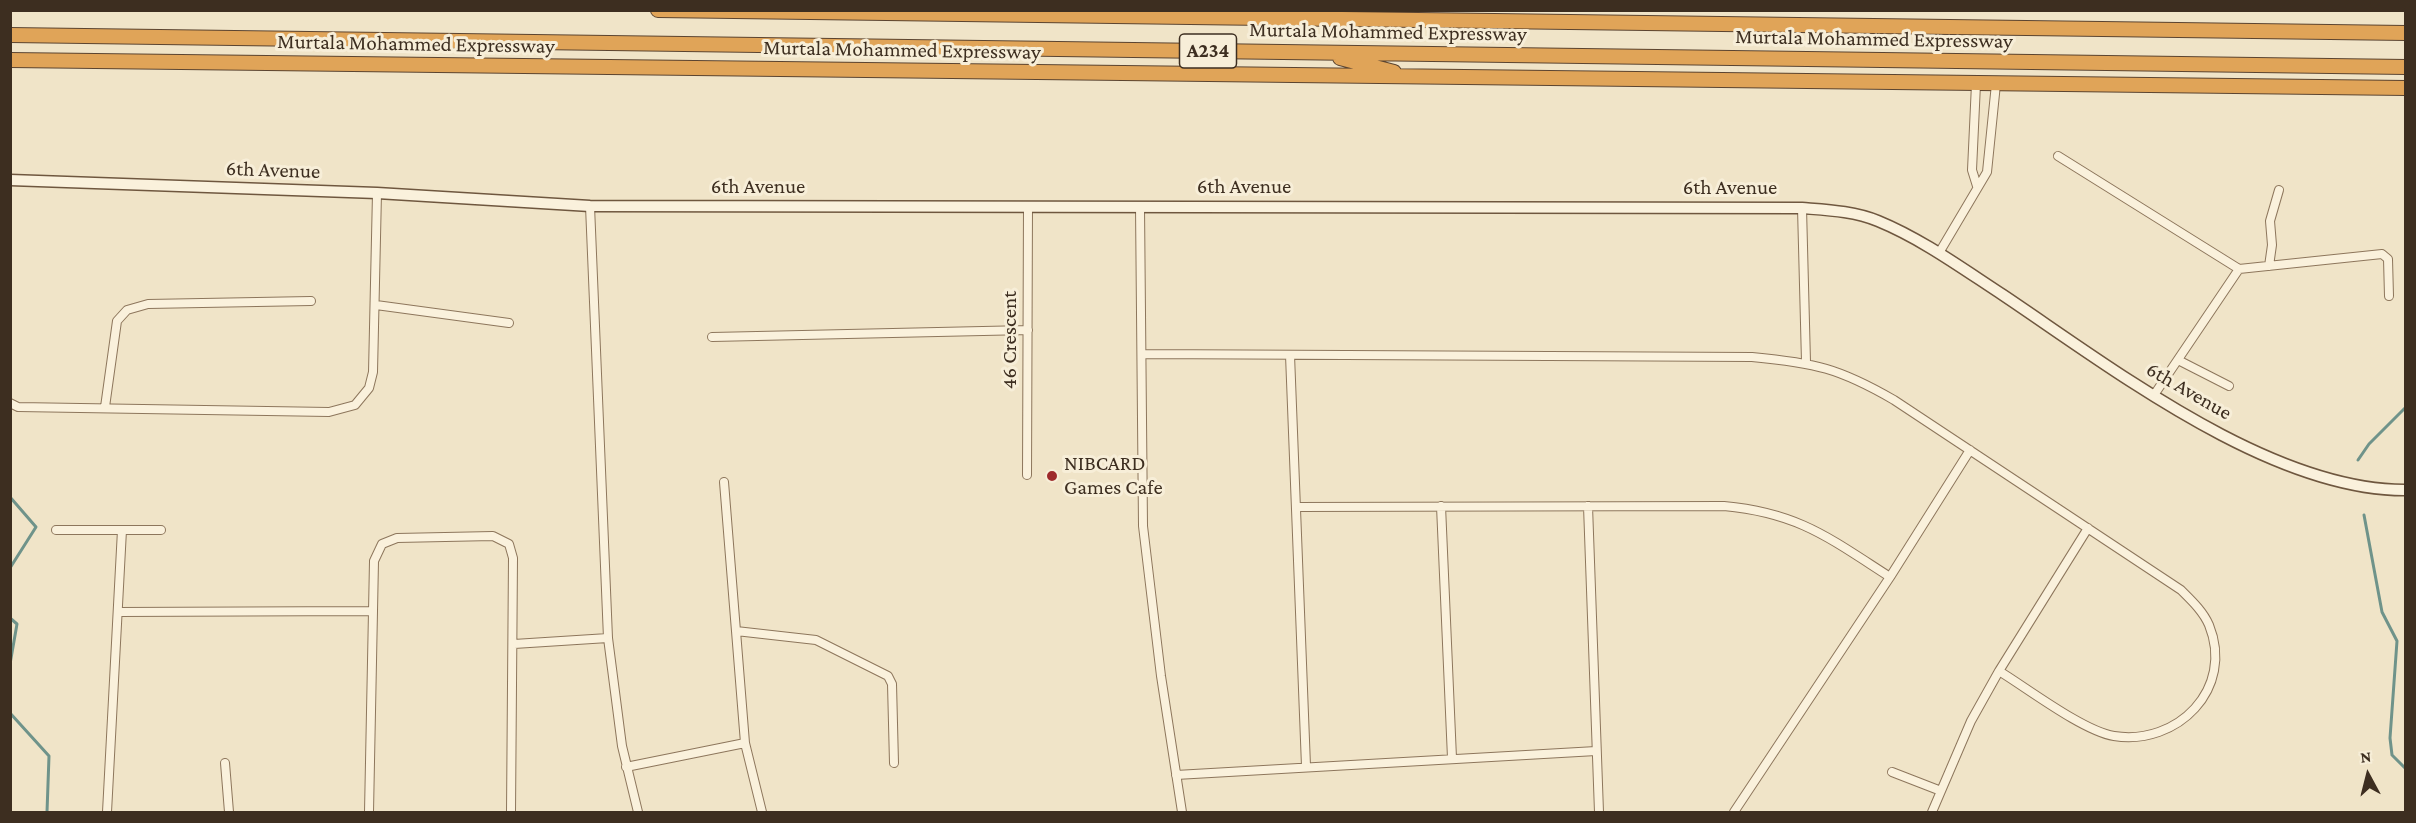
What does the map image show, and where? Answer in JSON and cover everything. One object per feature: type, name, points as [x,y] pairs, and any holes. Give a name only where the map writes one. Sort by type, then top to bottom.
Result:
[{"type":"highway","name":"Murtala Mohammed Expressway","points":[[658,10],[2406,33]]},
{"type":"highway","points":[[1263,19],[1300,10]]},
{"type":"highway","name":"Murtala Mohammed Expressway","points":[[10,35],[2406,67]]},
{"type":"highway","points":[[10,39],[41,35]]},
{"type":"highway","points":[[1317,52],[1417,78]]},
{"type":"highway","name":"Murtala Mohammed Expressway","points":[[10,60],[2406,88]]},
{"type":"street","points":[[1976,84],[1972,170],[1977,186]]},
{"type":"street","points":[[1939,253],[1987,172],[1996,84]]},
{"type":"street","points":[[2058,156],[2239,269],[2382,254],[2388,259],[2389,296]]},
{"type":"street","name":"6th Avenue","points":[[10,180],[377,194],[590,206],[1802,208],[1840,211],[1877,220],[1939,253],[2154,395],[2244,446],[2305,473],[2353,485],[2406,490]]},
{"type":"street","points":[[2269,266],[2272,245],[2270,220],[2279,190]]},
{"type":"street","points":[[10,403],[18,407],[329,412],[355,405],[369,388],[374,372],[377,194]]},
{"type":"street","points":[[590,206],[608,638],[626,767],[638,813]]},
{"type":"street","name":"46 Crescent","points":[[1027,475],[1028,206]]},
{"type":"street","points":[[1140,207],[1143,526],[1182,813]]},
{"type":"street","points":[[1802,208],[1806,362]]},
{"type":"street","points":[[2154,395],[2239,269]]},
{"type":"street","points":[[105,407],[117,321],[127,310],[148,304],[311,301]]},
{"type":"street","points":[[376,305],[509,323]]},
{"type":"street","points":[[712,337],[1028,330]]},
{"type":"street","points":[[1142,354],[1742,357],[1806,362],[1858,379],[1970,450],[2181,590],[2209,625],[2215,648],[2214,667],[2209,686],[2198,706],[2182,722],[2159,734],[2137,739],[2111,736],[2090,728],[1999,670]]},
{"type":"street","points":[[1290,355],[1298,507],[1306,766]]},
{"type":"street","points":[[2178,360],[2229,386]]},
{"type":"street","points":[[1734,813],[1890,577],[1970,450]]},
{"type":"street","points":[[724,482],[745,743],[762,813]]},
{"type":"street","points":[[1441,506],[1452,758]]},
{"type":"street","points":[[1588,506],[1599,813]]},
{"type":"street","points":[[1298,507],[1724,506],[1758,509],[1812,527],[1890,577]]},
{"type":"street","points":[[1932,813],[1971,721],[1999,670],[2088,528]]},
{"type":"street","points":[[106,813],[122,530]]},
{"type":"street","points":[[56,531],[161,530]]},
{"type":"street","points":[[369,813],[371,611],[374,561],[382,544],[397,538],[493,536],[509,544],[513,558],[512,813]]},
{"type":"street","points":[[118,612],[371,611]]},
{"type":"street","points":[[736,632],[816,640],[888,676],[892,684],[894,763]]},
{"type":"street","points":[[514,644],[608,638]]},
{"type":"street","points":[[626,767],[745,743]]},
{"type":"street","points":[[1176,775],[1596,751]]},
{"type":"street","points":[[225,763],[229,813]]},
{"type":"street","points":[[1892,772],[1941,791]]},
{"type":"waterway","points":[[2358,460],[2369,444],[2406,407]]},
{"type":"waterway","points":[[10,497],[36,527],[10,568]]},
{"type":"waterway","points":[[2364,515],[2382,612],[2397,641],[2390,738],[2392,755],[2406,769]]},
{"type":"waterway","points":[[10,618],[17,624],[10,664]]},
{"type":"waterway","points":[[10,713],[49,756],[47,812]]},
{"type":"place","name":"NIBCARD Games Cafe","points":[[1052,476]]}]
